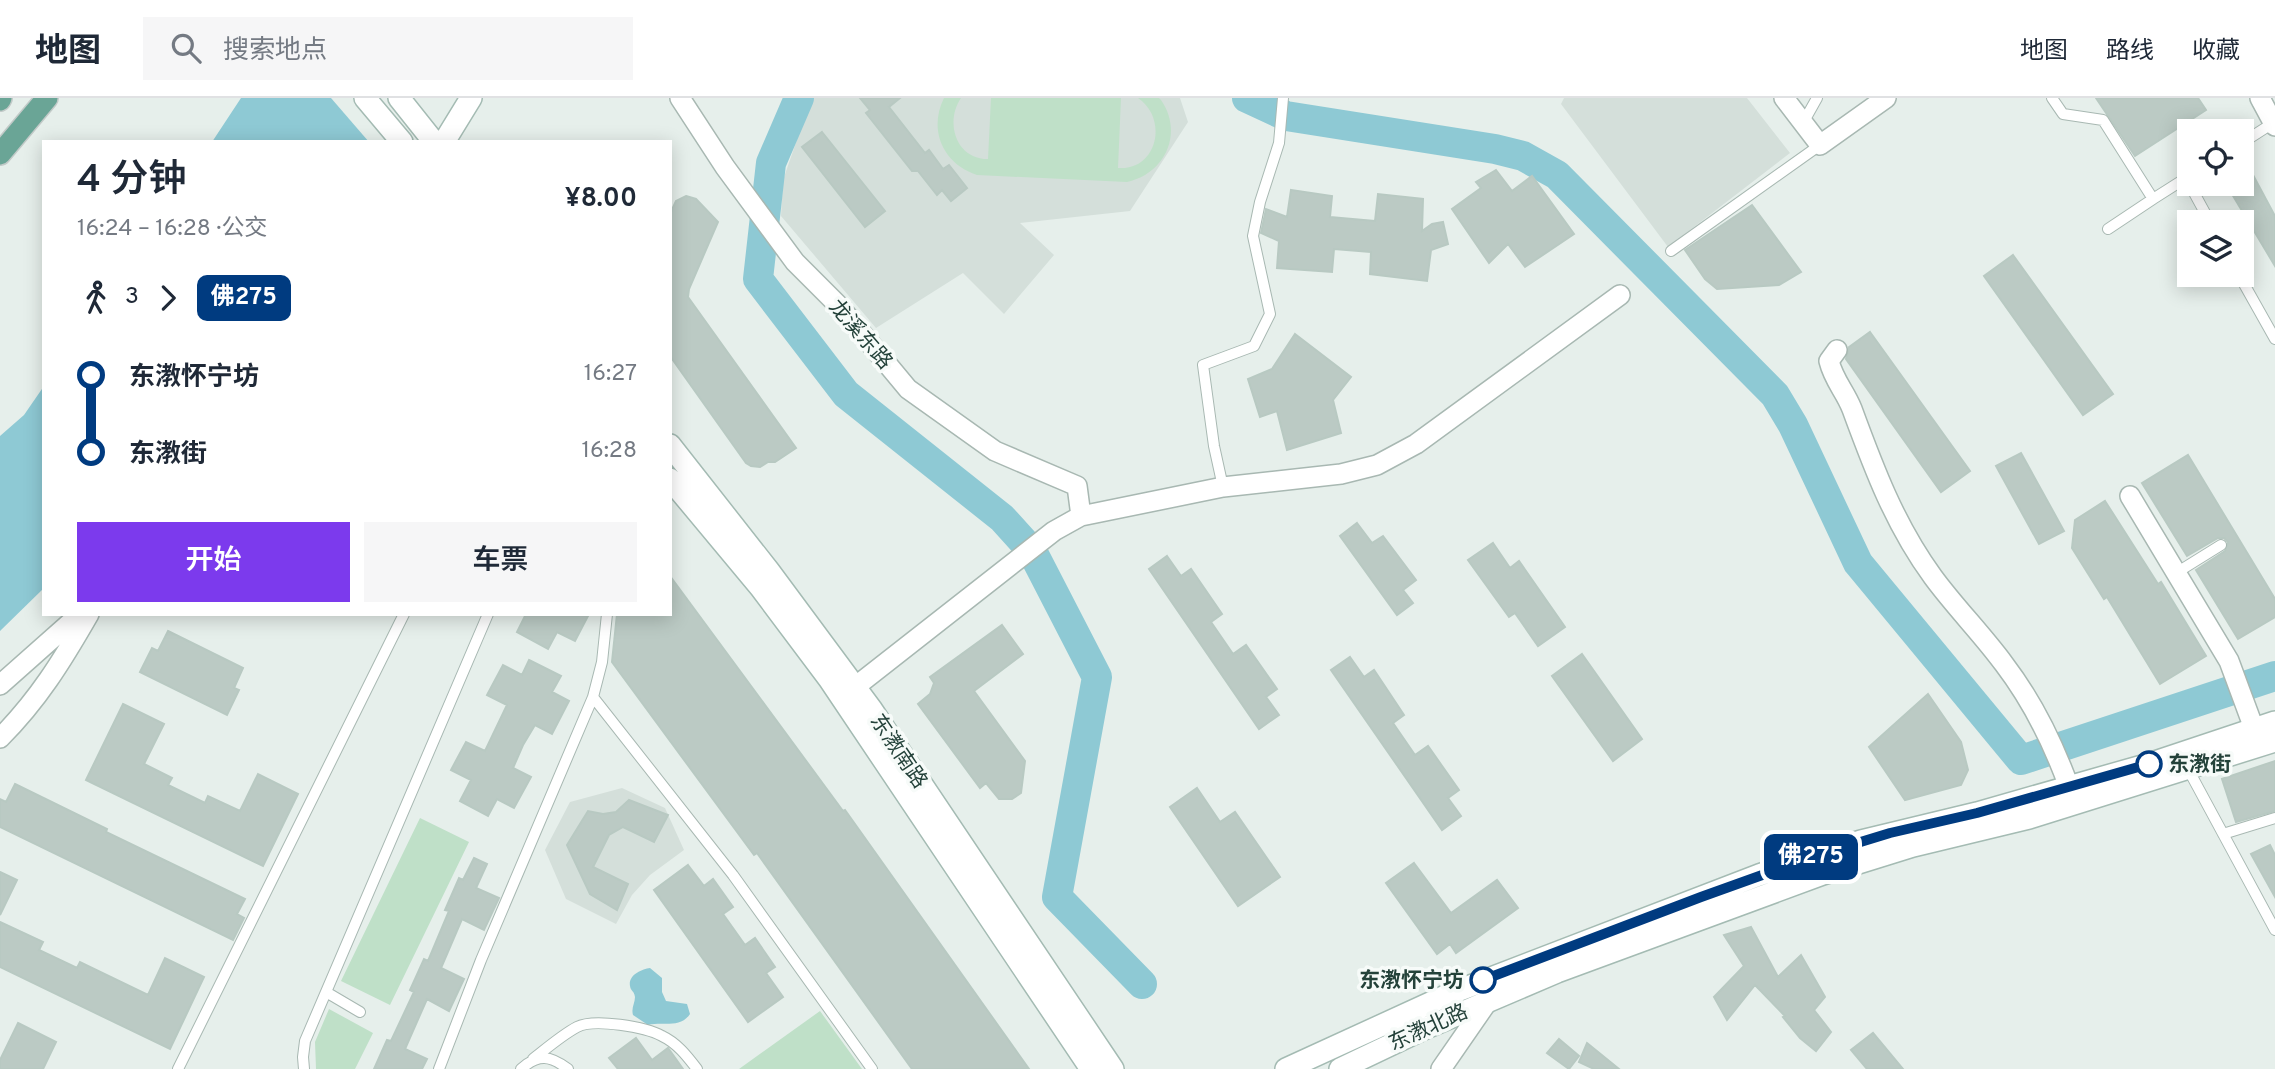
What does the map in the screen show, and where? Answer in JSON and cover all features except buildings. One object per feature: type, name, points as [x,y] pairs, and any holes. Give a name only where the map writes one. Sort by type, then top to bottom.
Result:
[{"type":"main road","points":[[0,155],[47,98]]},
{"type":"main road","points":[[365,98],[400,140]]},
{"type":"main road","points":[[399,98],[436,140],[471,98]]},
{"type":"main road","name":"东漖南路","points":[[672,448],[769,571],[855,687],[1113,1069]]},
{"type":"main road","name":"东漖南路","points":[[673,487],[760,587],[829,679],[1091,1069]]},
{"type":"main road","name":"东漖北路","points":[[1340,1069],[1488,1000],[1681,925],[1823,874],[1913,846],[2029,818],[2188,769],[2263,738],[2275,722]]},
{"type":"main road","name":"东漖北路","points":[[1286,1069],[1452,993],[1759,875],[1870,838],[1977,813],[2263,738]]},
{"type":"street","name":"龙溪东路","points":[[680,98],[725,167],[794,262],[839,306],[908,389],[995,451],[1077,486],[1081,516]]},
{"type":"street","points":[[1784,98],[1819,145],[1886,98]]},
{"type":"street","points":[[2260,98],[2274,124]]},
{"type":"street","points":[[855,687],[1054,531],[1081,516],[1223,487],[1341,474],[1377,465],[1416,443],[1620,295]]},
{"type":"street","points":[[1837,350],[1829,361],[1833,377],[1848,397],[1885,497],[1904,533],[1933,577],[2005,665],[2044,726],[2069,787]]},
{"type":"street","points":[[2130,496],[2229,661],[2244,704],[2263,738]]},
{"type":"street","points":[[0,685],[78,616]]},
{"type":"street","points":[[0,738],[24,714],[52,677],[88,616]]},
{"type":"street","points":[[1441,1069],[1488,1000]]},
{"type":"lane","points":[[1223,487],[1214,446],[1203,365],[1254,346],[1270,314],[1253,236],[1260,202],[1279,143],[1283,98]]},
{"type":"lane","points":[[1803,123],[1817,98]]},
{"type":"lane","points":[[2052,98],[2063,114],[2102,120],[2153,199]]},
{"type":"lane","points":[[2254,136],[2274,124]]},
{"type":"lane","points":[[1671,251],[1819,145]]},
{"type":"lane","points":[[2108,229],[2177,184]]},
{"type":"lane","points":[[2246,287],[2275,339]]},
{"type":"lane","points":[[2176,573],[2221,545]]},
{"type":"lane","points":[[178,1069],[403,616]]},
{"type":"lane","points":[[304,1069],[305,1041],[487,616]]},
{"type":"lane","points":[[439,1069],[481,960],[593,697],[602,662],[607,616]]},
{"type":"lane","points":[[593,697],[733,875],[872,1069]]},
{"type":"lane","points":[[2188,769],[2275,930]]},
{"type":"lane","points":[[2223,834],[2275,818]]},
{"type":"lane","points":[[326,992],[360,1012]]},
{"type":"lane","points":[[522,1069],[578,1026],[588,1024],[607,1024],[662,1035],[682,1050],[697,1069]]},
{"type":"lane","points":[[533,1059],[544,1058],[568,1069]]},
{"type":"shaded area","points":[[814,98],[1180,98],[1188,122],[1130,211],[1020,223],[1054,255],[1004,314],[963,273],[876,328],[781,216],[783,180],[809,105]]},
{"type":"shaded area","points":[[1564,98],[1747,98],[1790,153],[1668,247],[1561,104]]},
{"type":"shaded area","points":[[622,788],[665,808],[684,850],[650,875],[632,895],[616,924],[566,899],[545,850],[570,802]]},
{"type":"green space","points":[[944,98],[961,98],[956,107],[954,127],[961,146],[968,153],[988,159],[991,98],[1121,98],[1118,168],[1131,167],[1142,161],[1150,153],[1154,142],[1156,130],[1153,118],[1148,107],[1138,98],[1161,100],[1168,113],[1170,138],[1161,161],[1140,178],[1127,182],[977,175],[955,163],[942,144],[938,134],[938,122]]},
{"type":"green space","points":[[420,818],[469,842],[390,1005],[341,981]]},
{"type":"green space","points":[[329,1009],[373,1033],[355,1069],[316,1069],[315,1042]]},
{"type":"green space","points":[[820,1011],[862,1069],[739,1069]]},
{"type":"water","points":[[241,98],[420,98],[392,140],[213,140]]},
{"type":"water","points":[[42,389],[42,590],[0,631],[0,436],[24,415]]},
{"type":"water","points":[[650,968],[662,978],[662,992],[666,1001],[687,1004],[690,1014],[686,1019],[676,1023],[648,1025],[633,1015],[635,997],[630,986],[631,979],[640,971]]},
{"type":"pier","points":[[331,98],[424,98],[396,140],[367,140]]},
{"type":"waterway","points":[[799,98],[771,163],[758,279],[846,394],[1002,518],[1032,551],[1097,677],[1057,897],[1142,984]]},
{"type":"waterway","points":[[1247,98],[1286,116],[1495,149],[1523,156],[1557,175],[1775,395],[1793,425],[1858,563],[2021,760],[2275,676]]},
{"type":"bus line","name":"佛275","points":[[1483,980],[1759,875],[1861,841],[1977,813],[2149,764]]},
{"type":"place","name":"东漖街","points":[[2149,764]]},
{"type":"place","name":"东漖怀宁坊","points":[[1483,980]]}]
